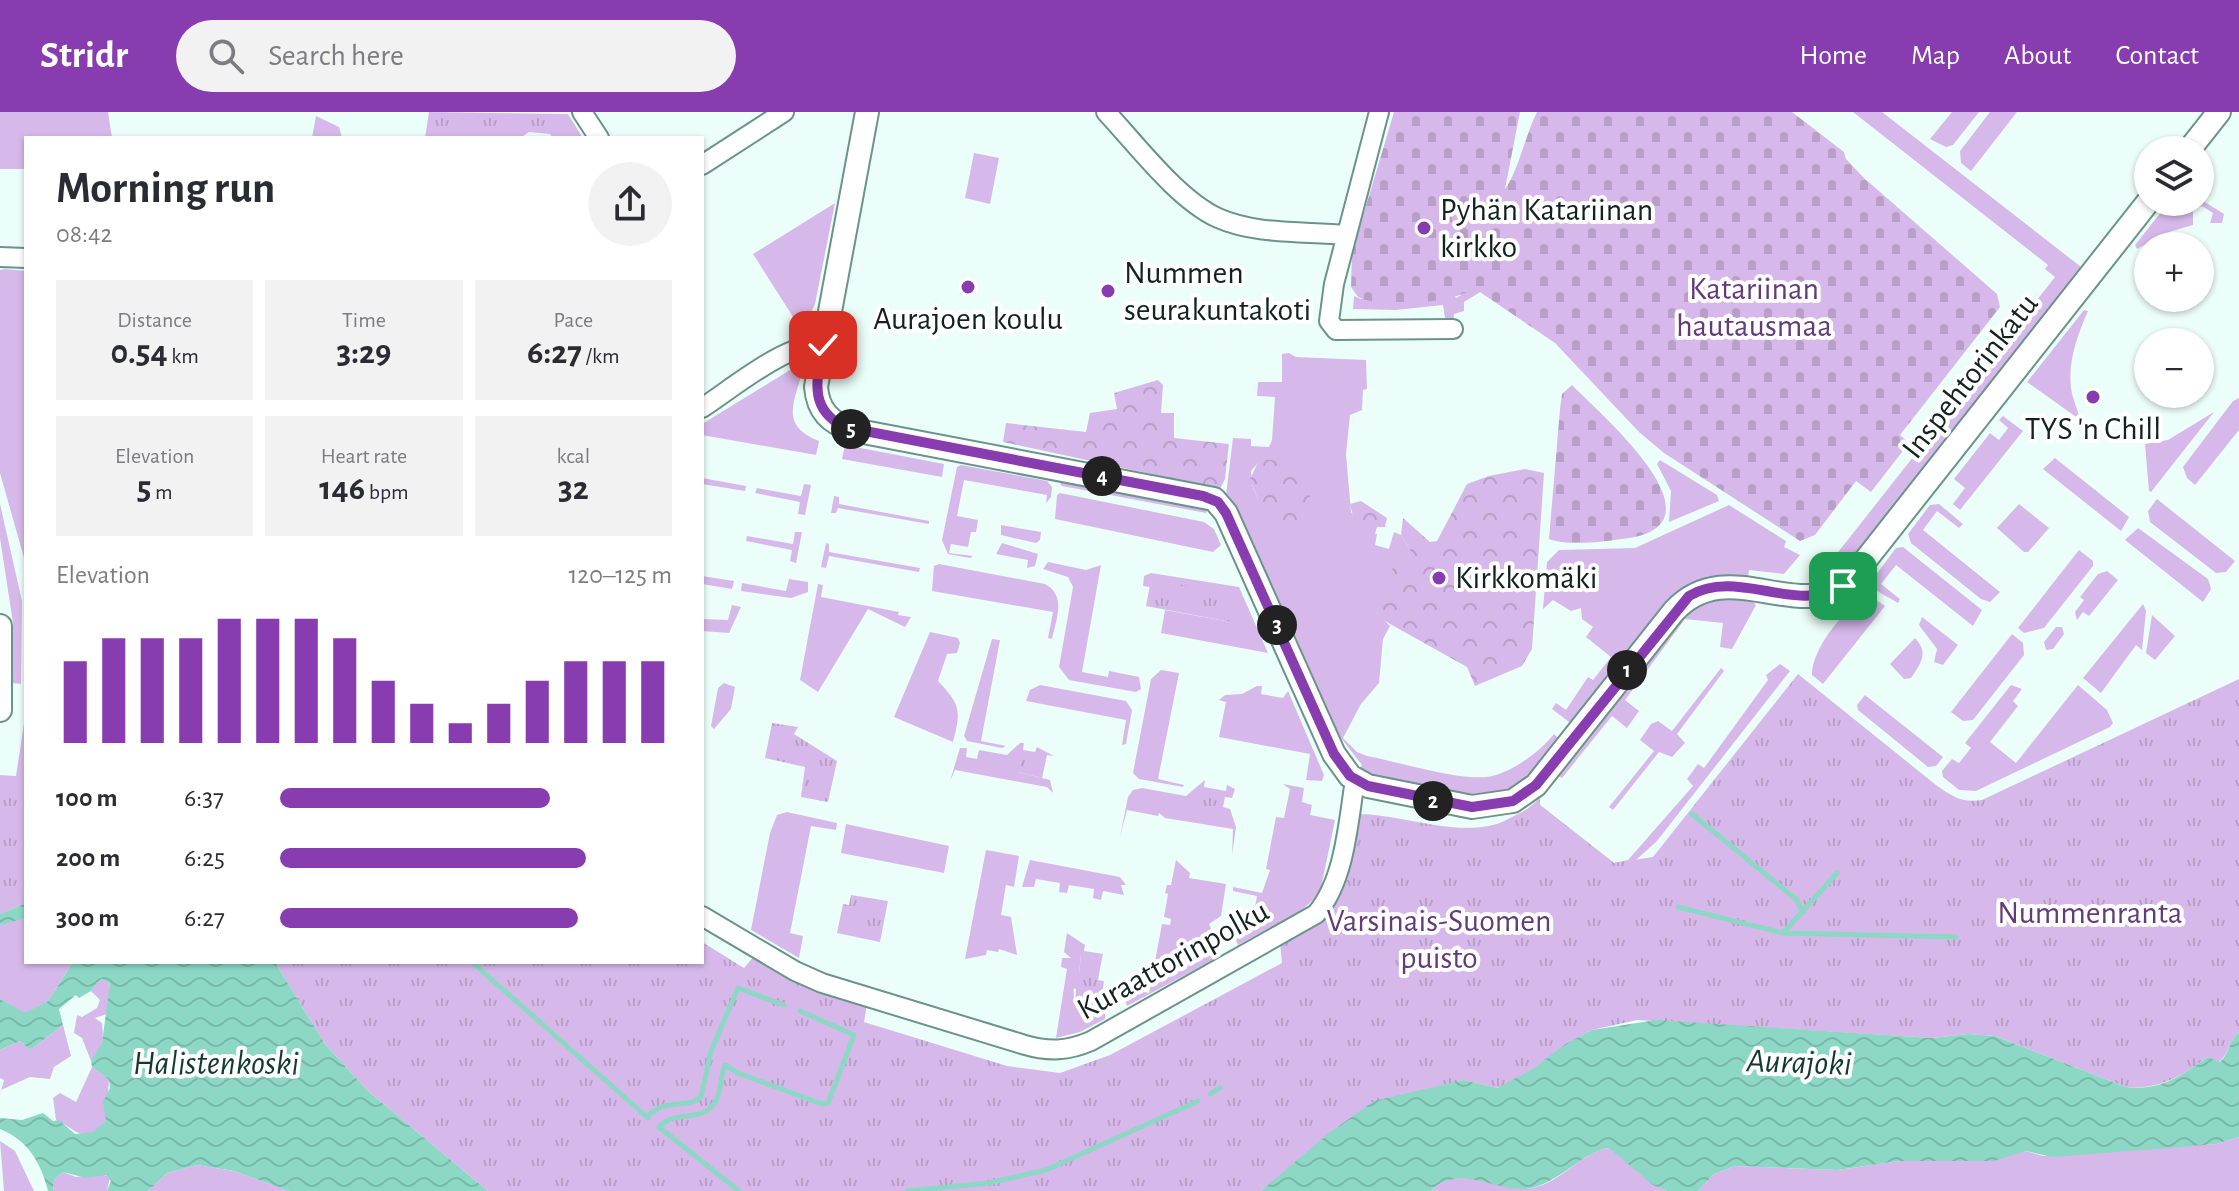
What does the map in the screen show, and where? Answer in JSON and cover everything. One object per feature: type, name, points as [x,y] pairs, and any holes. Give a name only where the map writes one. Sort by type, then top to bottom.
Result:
[{"type":"street","points":[[582,112],[598,136]]},
{"type":"street","points":[[704,164],[784,112]]},
{"type":"street","points":[[867,112],[823,345],[817,397],[822,411],[844,427],[1203,496],[1218,502],[1226,513],[1334,754],[1355,780]]},
{"type":"street","points":[[1106,112],[1190,198],[1218,218],[1264,229],[1346,235]]},
{"type":"street","points":[[1379,112],[1329,304],[1332,328],[1453,329]]},
{"type":"street","points":[[2200,136],[2219,112]]},
{"type":"street","name":"Inspehtorinkatu","points":[[1355,780],[1391,794],[1472,807],[1513,801],[1536,785],[1689,596],[1717,586],[1807,596],[1822,595],[1840,588],[1863,564],[2137,216]]},
{"type":"street","points":[[0,257],[24,258]]},
{"type":"street","points":[[704,407],[791,351],[808,344],[823,345]]},
{"type":"street","points":[[0,626],[0,710]]},
{"type":"street","name":"Kuraattorinpolku","points":[[704,917],[795,971],[822,983],[1025,1045],[1046,1050],[1070,1049],[1091,1041],[1316,914],[1328,898],[1336,878],[1355,780]]},
{"type":"green space","points":[[0,112],[108,112],[112,136],[24,136],[24,169],[0,169]]},
{"type":"green space","points":[[429,112],[568,114],[582,136],[529,132],[523,136],[425,136]]},
{"type":"green space","name":"Katariinan hautausmaa","points":[[1394,112],[1520,112],[1505,189],[1537,112],[1792,112],[1844,152],[1846,159],[1864,178],[1997,294],[2000,307],[1900,435],[1909,443],[1871,492],[1856,481],[1815,535],[1800,541],[1664,453],[1639,432],[1555,343],[1474,288],[1452,297],[1418,303],[1384,303],[1358,297],[1351,287],[1352,253]]},
{"type":"green space","points":[[1853,112],[1882,112],[2085,270],[1843,573],[1825,583],[1824,570],[2055,277],[2045,269],[2048,265]]},
{"type":"green space","points":[[1952,112],[1979,112],[1953,145],[1946,147],[1930,139]]},
{"type":"green space","points":[[1990,112],[2017,112],[1971,171],[1961,163],[1960,151]]},
{"type":"green space","points":[[316,116],[339,127],[341,136],[312,136]]},
{"type":"green space","points":[[974,153],[999,158],[990,204],[965,198]]},
{"type":"green space","points":[[835,203],[815,304],[802,331],[753,254]]},
{"type":"green space","points":[[1485,208],[1499,216],[1482,291],[1464,302],[1464,311],[1454,314],[1453,324],[1445,318],[1443,305],[1396,310],[1353,309],[1354,296],[1361,299],[1369,297],[1369,292],[1361,291],[1371,284],[1449,268],[1472,235],[1477,237],[1479,233],[1474,231],[1480,210]],"holes":[[[1472,269],[1477,272],[1473,288],[1456,298],[1449,285],[1462,278],[1465,283]]]},
{"type":"green space","points":[[2214,208],[2224,214],[2222,223],[2210,223]]},
{"type":"green space","points":[[2158,216],[2193,216],[2193,225],[2169,232],[2145,232]]},
{"type":"green space","points":[[0,270],[24,271],[24,558],[0,473]]},
{"type":"green space","points":[[2084,310],[2088,311],[2077,339],[2070,378],[2079,419],[2027,382]]},
{"type":"green space","points":[[1282,354],[1366,360],[1367,389],[1363,390],[1362,410],[1350,415],[1346,454],[1351,512],[1366,534],[1377,534],[1375,545],[1389,549],[1394,532],[1401,535],[1410,550],[1376,612],[1390,626],[1383,639],[1379,683],[1361,704],[1343,738],[1357,752],[1367,756],[1444,773],[1486,777],[1524,761],[1554,734],[1560,740],[1534,774],[1506,792],[1475,797],[1373,776],[1360,769],[1362,765],[1338,734],[1226,495],[1233,438],[1251,439],[1251,446],[1269,447],[1272,440],[1275,397],[1257,396],[1258,382],[1282,382]],"holes":[[[1258,463],[1271,531],[1252,485],[1251,471]]]},
{"type":"green space","points":[[795,367],[802,373],[793,413],[799,429],[819,441],[816,455],[704,435],[704,423]]},
{"type":"green space","points":[[1158,380],[1163,385],[1161,413],[1174,413],[1174,438],[1229,444],[1225,479],[1220,489],[1003,442],[1006,423],[1086,432],[1090,413],[1117,409],[1114,393]]},
{"type":"green space","points":[[1572,385],[1648,466],[1662,490],[1666,511],[1656,528],[1629,538],[1600,542],[1567,543],[1549,539],[1562,394]]},
{"type":"green space","points":[[2239,398],[2239,430],[2195,485],[2187,478],[2183,467],[2233,401]]},
{"type":"green space","points":[[2214,412],[2149,491],[2145,444],[2168,440]]},
{"type":"green space","points":[[2003,416],[2023,431],[1960,510],[1953,504],[1965,488],[1954,479],[1990,433],[1999,440],[2008,428],[1999,420]]},
{"type":"green space","points":[[845,445],[944,464],[942,477],[842,459]]},
{"type":"green space","points":[[1260,458],[1288,463],[1299,485],[1308,490],[1316,519],[1311,528],[1270,531],[1250,479]]},
{"type":"green space","points":[[2055,458],[2129,517],[2121,531],[2043,469]]},
{"type":"green space","points":[[1660,460],[1717,495],[1719,501],[1669,522],[1671,491],[1657,464]]},
{"type":"green space","points":[[961,465],[1047,481],[1052,487],[1051,497],[1046,503],[1047,495],[964,480],[957,516],[978,520],[976,532],[971,532],[968,547],[951,544],[949,553],[973,556],[948,554],[942,540],[957,467]]},
{"type":"green space","points":[[1525,469],[1544,473],[1532,649],[1522,666],[1475,686],[1467,667],[1383,620],[1376,612],[1378,594],[1397,561],[1404,559],[1410,550],[1401,535],[1403,518],[1430,542],[1437,541],[1467,484]]},
{"type":"green space","points":[[1056,477],[1207,510],[1206,513],[1062,486]]},
{"type":"green space","points":[[704,478],[746,486],[745,491],[704,484]]},
{"type":"green space","points":[[804,484],[811,485],[805,515],[798,514],[800,502],[755,493],[757,488],[801,496]]},
{"type":"green space","points":[[1060,493],[1204,522],[1214,529],[1221,545],[1213,552],[1055,519],[1057,495]]},
{"type":"green space","points":[[834,496],[839,497],[839,504],[929,521],[929,524],[838,508],[836,513],[831,513]]},
{"type":"green space","points":[[2157,499],[2235,561],[2226,572],[2216,573],[2150,522],[2148,511]]},
{"type":"green space","points":[[1361,501],[1387,518],[1385,527],[1377,527],[1375,534],[1356,529],[1350,504]]},
{"type":"green space","points":[[0,504],[22,601],[21,684],[13,683],[13,623],[0,538]]},
{"type":"green space","points":[[1939,504],[1963,524],[1959,528],[1937,511],[1923,530],[2000,592],[1990,602],[1981,599],[1911,543],[1908,534],[1930,505]]},
{"type":"green space","points":[[2019,504],[2049,528],[2028,552],[2024,552],[1997,528]]},
{"type":"green space","points":[[1729,505],[1786,541],[1784,547],[1800,555],[1784,574],[1749,570],[1748,577],[1710,577],[1685,587],[1677,593],[1573,725],[1552,709],[1556,703],[1566,710],[1588,677],[1593,680],[1611,657],[1586,637],[1593,627],[1582,619],[1581,608],[1571,611],[1553,600],[1543,609],[1547,562],[1559,550],[1635,548]]},
{"type":"green space","points":[[1001,525],[1041,532],[1040,540],[1036,543],[1001,535]]},
{"type":"green space","points":[[2138,528],[2208,579],[2211,589],[2203,602],[2125,540]]},
{"type":"green space","points":[[795,532],[802,532],[796,563],[790,561],[792,550],[746,541],[747,536],[793,544]]},
{"type":"green space","points":[[826,543],[829,544],[829,552],[920,568],[919,572],[829,556],[826,568],[821,567]]},
{"type":"green space","points":[[1002,543],[1038,554],[1035,566],[1027,568],[1028,560],[996,554]]},
{"type":"green space","points":[[1903,547],[1982,610],[1973,626],[1896,565],[1881,584],[1900,599],[1898,603],[1872,588],[1872,580],[1896,548]]},
{"type":"green space","points":[[2079,550],[2093,561],[2093,566],[2044,628],[2024,633],[2018,628]]},
{"type":"green space","points":[[1048,562],[1086,570],[1101,565],[1082,672],[1108,677],[1109,671],[1139,677],[1141,689],[1136,692],[1069,680],[1059,667],[1073,587],[1068,577],[1043,569]]},
{"type":"green space","points":[[939,564],[1045,584],[1052,589],[1058,601],[1052,639],[1048,638],[1053,612],[932,591],[934,566]]},
{"type":"green space","points":[[2107,571],[2118,580],[2089,616],[2083,612],[2077,620],[2075,612],[2084,600],[2080,597],[2098,574]]},
{"type":"green space","points":[[1151,573],[1239,587],[1268,653],[1161,633],[1165,610],[1231,622],[1151,580],[1150,587],[1143,586],[1144,576]]},
{"type":"green space","points":[[704,576],[734,581],[732,589],[704,584]]},
{"type":"green space","points":[[789,579],[808,582],[808,592],[791,598],[741,591],[742,583],[786,591]]},
{"type":"green space","points":[[1151,579],[1236,595],[1231,622],[1146,606]]},
{"type":"green space","points":[[818,584],[823,585],[821,597],[911,617],[905,627],[868,609],[818,692],[800,680]]},
{"type":"green space","points":[[1712,596],[1751,599],[1756,605],[1732,649],[1720,647],[1723,623],[1685,619],[1625,700],[1639,711],[1627,728],[1612,716],[1562,778],[1558,776],[1690,607]]},
{"type":"green space","points":[[1876,600],[1885,606],[1823,684],[1812,675],[1816,656],[1827,636],[1850,611],[1857,607],[1863,611]]},
{"type":"green space","points":[[2143,604],[2146,611],[2142,650],[2136,645],[2101,693],[2083,678]]},
{"type":"green space","points":[[732,605],[741,607],[729,633],[704,631],[704,619],[728,620]]},
{"type":"green space","points":[[2152,615],[2175,636],[2155,660],[2146,653]]},
{"type":"green space","points":[[1922,617],[1958,645],[1943,665],[1934,662],[1937,649],[1919,625]]},
{"type":"green space","points":[[2056,627],[2062,627],[2064,634],[2053,649],[2046,650],[2044,642]]},
{"type":"green space","points":[[930,632],[958,638],[960,643],[957,653],[947,654],[938,681],[957,709],[953,742],[894,717]]},
{"type":"green space","points":[[2012,634],[2023,643],[2024,655],[1973,720],[1963,721],[1951,712]]},
{"type":"green space","points":[[1915,638],[1922,648],[1922,658],[1911,678],[1904,679],[1890,664]]},
{"type":"green space","points":[[992,639],[1000,640],[981,741],[1006,746],[1002,748],[967,741],[964,736]]},
{"type":"green space","points":[[1780,664],[1790,671],[1657,841],[1636,860],[1613,864],[1494,826],[1528,809],[1540,798],[1540,805],[1614,863],[1628,860],[1693,786],[1687,779],[1698,764],[1704,768],[1768,680],[1766,675]]},
{"type":"green space","points":[[1721,668],[1724,671],[1677,734],[1685,743],[1672,757],[1659,752],[1613,810],[1609,807],[1654,751],[1640,740],[1651,724],[1658,721],[1672,731]]},
{"type":"green space","points":[[1161,670],[1179,673],[1158,779],[1183,787],[1139,779],[1133,773],[1151,679]]},
{"type":"green space","name":"Nummenranta","points":[[1798,674],[1936,785],[1969,801],[1982,800],[2239,679],[2239,1032],[2219,1062],[2208,1057],[2179,1076],[2150,1086],[2126,1087],[1995,1036],[1968,1034],[1932,1038],[1637,1020],[1592,1030],[1567,1043],[1553,1057],[1507,1085],[1496,1088],[1464,1080],[1416,1093],[1261,1191],[488,1191],[368,1091],[325,1044],[276,964],[704,964],[704,943],[744,968],[755,955],[867,1004],[864,1022],[1007,1066],[1060,1073],[1110,1055],[1282,963],[1280,943],[1313,925],[1355,814],[1474,828],[1518,815],[1540,798],[1540,805],[1614,863],[1653,857]]},
{"type":"green space","points":[[724,683],[735,687],[731,709],[714,729],[711,726],[718,688]]},
{"type":"green space","points":[[1040,685],[1126,701],[1132,710],[1126,744],[1122,745],[1126,720],[1026,701],[1030,690]]},
{"type":"green space","points":[[2011,685],[2022,689],[2013,701],[2018,706],[1990,742],[2016,763],[2078,685],[2107,710],[2113,723],[1976,791],[1959,790],[1943,777],[1942,771],[1952,759],[1959,763],[1971,748],[1965,743]]},
{"type":"green space","points":[[1262,686],[1261,694],[1283,698],[1288,691],[1324,775],[1322,781],[1306,780],[1310,754],[1219,737],[1226,702],[1219,700],[1225,695],[1242,694]]},
{"type":"green space","points":[[1865,695],[1943,757],[1936,766],[1928,767],[1858,710],[1857,705]]},
{"type":"green space","points":[[24,723],[24,904],[0,914],[0,775],[16,776]]},
{"type":"green space","points":[[772,723],[798,727],[794,734],[837,761],[828,802],[801,797],[805,767],[765,758]]},
{"type":"green space","points":[[1024,743],[1023,750],[1035,752],[1037,747],[1054,756],[1047,755],[1044,769],[1018,772],[1050,780],[1053,793],[1047,787],[955,770],[950,781],[960,748],[967,748],[966,757],[977,759],[979,750],[1007,755]]},
{"type":"green space","points":[[1022,753],[1041,757],[1038,767],[1044,769],[1042,778],[1018,772]]},
{"type":"green space","points":[[1205,780],[1204,787],[1226,791],[1227,785],[1235,789],[1232,798],[1225,797],[1223,807],[1230,809],[1236,827],[1232,855],[1233,829],[1165,818],[1159,813],[1158,816],[1127,810],[1120,837],[1128,797],[1133,790],[1142,788],[1186,796]]},
{"type":"green space","points":[[1283,784],[1304,788],[1302,802],[1312,805],[1310,815],[1335,820],[1321,888],[1303,909],[1238,945],[1235,938],[1244,910],[1254,912],[1257,896],[1233,891],[1233,887],[1262,893],[1270,870],[1266,869],[1276,817],[1284,818],[1290,789]]},
{"type":"green space","points":[[1199,788],[1225,793],[1220,815],[1194,810]]},
{"type":"green space","points":[[787,812],[837,823],[836,830],[811,826],[790,933],[803,936],[799,958],[751,930],[770,833],[777,815]]},
{"type":"green space","points":[[846,824],[949,846],[944,873],[841,853]]},
{"type":"green space","points":[[986,850],[1019,856],[1014,887],[1006,885],[1001,915],[1011,917],[1017,955],[999,949],[998,952],[987,950],[986,955],[965,959]]},
{"type":"green space","points":[[1030,860],[1120,877],[1126,885],[1121,885],[1124,895],[1103,891],[1101,900],[1093,898],[1094,889],[1069,885],[1067,893],[1059,892],[1060,883],[1036,879],[1034,887],[1022,887]]},
{"type":"green space","points":[[1176,860],[1190,873],[1189,878],[1226,884],[1221,916],[1209,924],[1216,940],[1213,960],[1127,1006],[1121,988],[1149,993],[1162,924],[1170,925],[1171,919],[1164,917],[1168,894],[1165,893],[1167,885],[1171,885]]},
{"type":"green space","points":[[851,895],[888,901],[880,942],[837,933],[843,904],[849,905]]},
{"type":"green space","points":[[24,918],[24,964],[72,964],[48,1001],[25,1014],[0,999],[0,925]]},
{"type":"green space","points":[[1067,933],[1085,945],[1084,951],[1103,954],[1102,958],[1081,955],[1079,974],[1073,974],[1074,999],[1089,1011],[1106,999],[1105,1019],[1080,1032],[1056,1038],[1067,969],[1061,967],[1062,958],[1071,958],[1064,952]]},
{"type":"green space","points":[[1081,954],[1102,958],[1098,980],[1104,981],[1102,995],[1095,995],[1093,1006],[1086,1013],[1075,1007],[1076,989],[1072,988],[1073,974],[1079,974]]},
{"type":"green space","points":[[101,979],[110,983],[107,1014],[95,1018],[102,1023],[103,1039],[91,1061],[82,1038],[74,1033],[77,1015],[82,1017],[97,1008],[100,1000],[91,991]]},
{"type":"green space","points":[[63,1025],[71,1056],[54,1067],[50,1079],[30,1077],[1,1090],[4,1080],[0,1078],[0,1050],[20,1041],[30,1050]]},
{"type":"green space","points":[[92,1067],[109,1080],[106,1121],[98,1129],[85,1134],[56,1120],[53,1098],[60,1093],[76,1102]]},
{"type":"green space","points":[[2239,1137],[2239,1191],[1698,1191],[1714,1174],[1735,1166],[1838,1170],[1899,1161],[1976,1161],[2026,1151],[2043,1156],[2216,1144]]},
{"type":"green space","points":[[0,1141],[15,1151],[34,1191],[4,1191]]},
{"type":"green space","points":[[1609,1148],[1667,1191],[1431,1191],[1442,1183],[1464,1178],[1514,1188],[1538,1187],[1589,1155]]},
{"type":"green space","points":[[197,1165],[234,1171],[289,1191],[148,1191],[167,1173]]},
{"type":"green space","points":[[63,1172],[76,1177],[101,1174],[110,1177],[107,1191],[53,1191],[54,1180]]},
{"type":"water","points":[[24,904],[24,919],[0,925],[0,914]]},
{"type":"water","name":"Halistenkoski","points":[[72,964],[276,964],[325,1044],[368,1091],[488,1191],[289,1191],[234,1171],[197,1165],[167,1173],[148,1191],[107,1191],[111,1181],[106,1175],[86,1178],[63,1172],[54,1180],[53,1191],[48,1191],[32,1154],[18,1139],[0,1129],[0,1118],[22,1120],[43,1113],[53,1121],[59,1120],[75,1134],[93,1132],[106,1121],[103,1102],[110,1088],[109,1080],[92,1067],[91,1061],[102,1043],[110,983],[101,979],[91,991],[79,998],[76,995],[59,1009],[63,1025],[30,1050],[20,1041],[0,1050],[0,999],[25,1013],[48,1001]]},
{"type":"water","name":"Aurajoki","points":[[1656,1020],[1932,1038],[1968,1034],[1995,1036],[2126,1087],[2138,1088],[2170,1081],[2208,1057],[2220,1062],[2239,1032],[2239,1137],[2216,1144],[2170,1148],[2052,1157],[2026,1151],[1994,1161],[1899,1161],[1838,1170],[1735,1166],[1714,1174],[1698,1191],[1667,1191],[1653,1185],[1609,1148],[1590,1155],[1549,1181],[1526,1189],[1453,1179],[1431,1191],[1261,1191],[1329,1133],[1374,1101],[1464,1080],[1497,1088],[1592,1030]]},
{"type":"waterway","points":[[1692,814],[1796,899],[1803,912]]},
{"type":"waterway","points":[[1784,932],[1837,873]]},
{"type":"waterway","points":[[1678,907],[1783,933],[1956,937]]},
{"type":"waterway","points":[[474,964],[648,1118]]},
{"type":"waterway","points":[[647,1117],[661,1107],[688,1103],[701,1097],[711,1051],[738,988],[784,1005]]},
{"type":"waterway","points":[[659,1128],[671,1119],[709,1109],[717,1098],[725,1065],[738,1073],[822,1104],[828,1103],[854,1035],[800,1011]]},
{"type":"waterway","points":[[1210,1094],[1220,1088]]},
{"type":"waterway","points":[[907,1191],[989,1183],[1046,1170],[1198,1101]]},
{"type":"waterway","points":[[659,1127],[739,1191]]},
{"type":"place","name":"Pyhän Katariinan kirkko","points":[[1424,228]]},
{"type":"place","name":"Aurajoen koulu","points":[[968,287]]},
{"type":"place","name":"Nummen seurakuntakoti","points":[[1108,291]]},
{"type":"place","name":"TYS 'n Chill","points":[[2093,397]]},
{"type":"place","name":"Kirkkomäki","points":[[1439,578]]},
{"type":"route","points":[[823,345],[816,387],[818,404],[828,417],[844,427],[1203,496],[1218,502],[1226,513],[1334,754],[1355,780],[1391,794],[1486,808],[1513,801],[1536,785],[1689,596],[1717,586],[1812,596],[1828,594],[1843,586]]},
{"type":"park label","name":"Varsinais-Suomen puisto","points":[[1439,940]]}]
